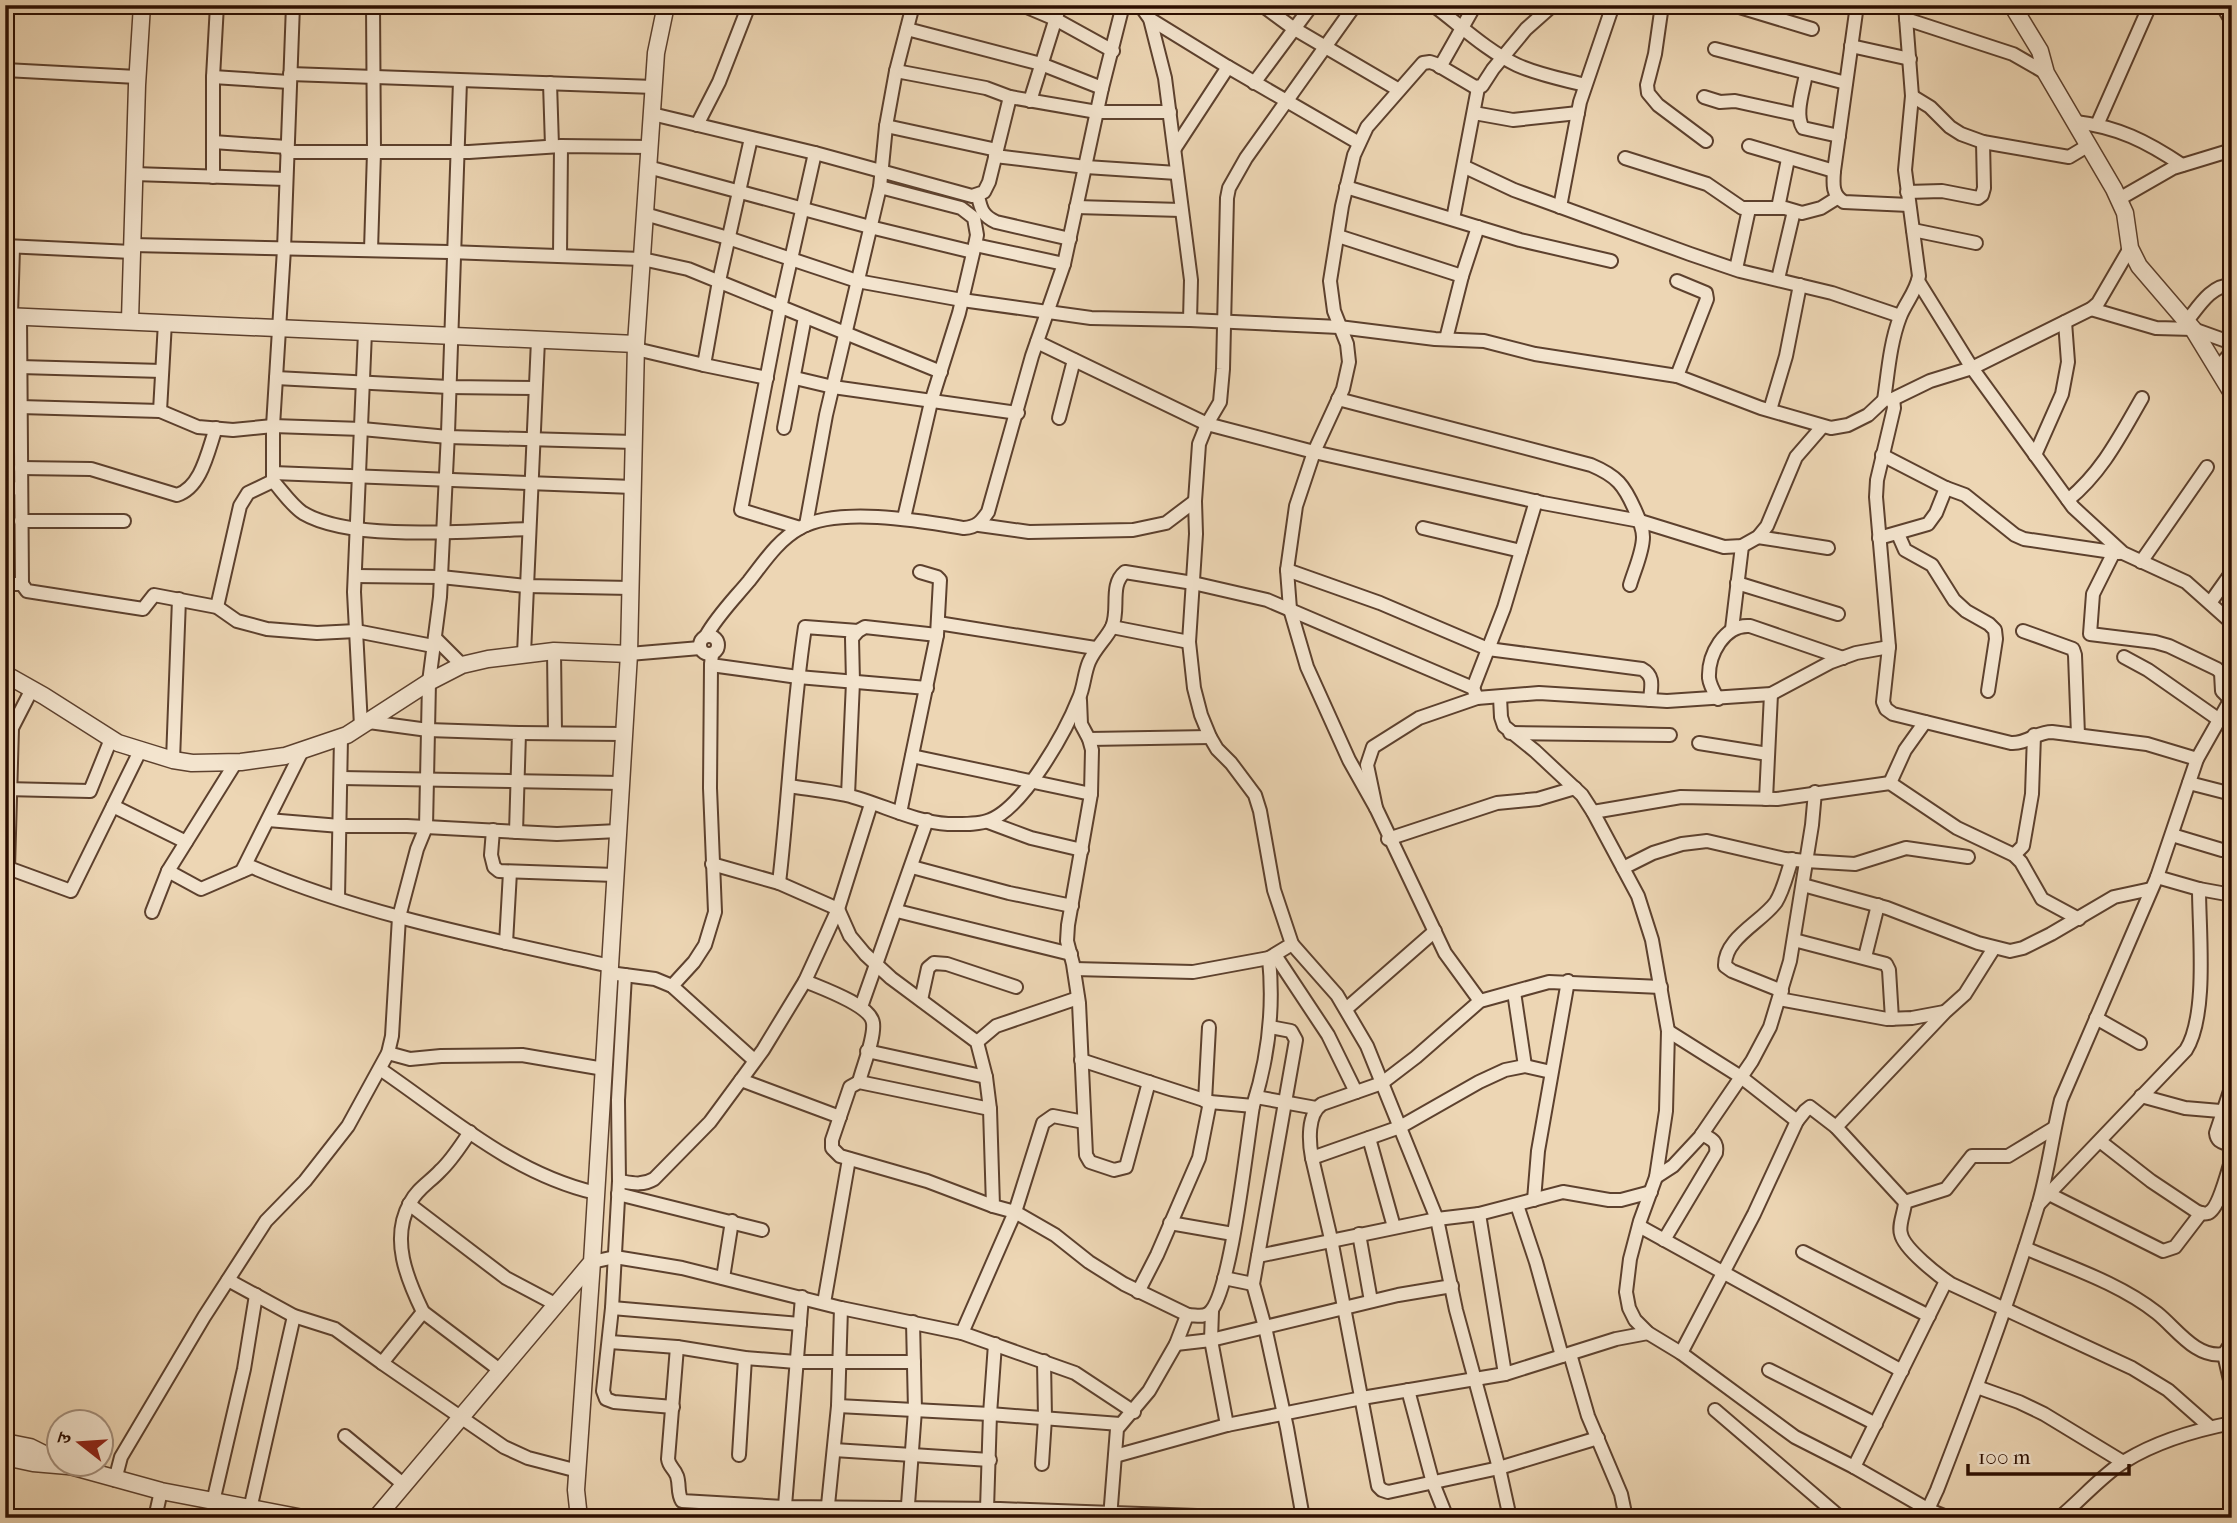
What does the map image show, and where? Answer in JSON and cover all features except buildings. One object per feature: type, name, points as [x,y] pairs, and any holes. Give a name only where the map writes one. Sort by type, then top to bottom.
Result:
[{"type":"street","points":[[130,320],[137,77],[142,5]]},
{"type":"street","points":[[213,177],[213,77],[217,5]]},
{"type":"street","points":[[293,5],[284,248],[273,426],[273,477],[302,512],[357,530],[528,529]]},
{"type":"street","points":[[371,250],[374,152],[373,5]]},
{"type":"street","points":[[666,5],[656,53],[636,347],[629,654],[615,876],[618,1187],[610,1342],[603,1391],[606,1399],[614,1402],[673,1407]]},
{"type":"street","points":[[697,125],[719,82],[750,5]]},
{"type":"street","points":[[803,527],[845,332],[880,187],[886,127],[896,72],[913,5]]},
{"type":"street","points":[[1022,5],[1055,19],[1113,51]]},
{"type":"street","points":[[1030,101],[1060,5]]},
{"type":"street","points":[[979,525],[988,512],[1037,342],[1064,264],[1102,88],[1124,5]]},
{"type":"street","points":[[1262,5],[1293,28],[1399,90]]},
{"type":"street","points":[[1254,83],[1312,5]]},
{"type":"street","points":[[1433,5],[1502,57],[1540,74],[1585,85]]},
{"type":"street","points":[[1440,67],[1475,5]]},
{"type":"street","points":[[1478,88],[1485,84],[1502,57],[1527,29],[1553,5]]},
{"type":"street","points":[[1560,207],[1585,85],[1613,5]]},
{"type":"street","points":[[1662,5],[1655,54],[1647,85],[1648,93],[1658,105],[1706,141]]},
{"type":"street","points":[[1733,5],[1812,29]]},
{"type":"street","points":[[1857,5],[1834,171],[1834,191],[1837,198],[1844,202],[1908,199],[1942,191],[1978,198],[1984,188],[1983,142]]},
{"type":"street","points":[[1905,5],[1912,96],[1905,170],[1919,263],[1916,289],[1900,316],[1894,335],[1888,399],[1892,418],[1882,455],[1876,497],[1889,647],[1883,702],[1886,709],[1893,714],[2011,743],[2027,741],[2044,732],[2078,735],[2147,744],[2197,760]]},
{"type":"street","points":[[2012,5],[2040,51],[2046,73],[2119,199],[2125,213],[2130,248],[2139,265],[2190,325],[2232,393]]},
{"type":"street","points":[[2097,125],[2150,5]]},
{"type":"street","points":[[2184,5],[2189,5]]},
{"type":"street","points":[[2222,5],[2232,22]]},
{"type":"street","points":[[1142,6],[1150,19],[1165,78],[1191,280],[1190,320]]},
{"type":"street","points":[[1353,6],[1246,159],[1229,188],[1220,402],[1199,444],[1189,642],[1194,688],[1210,737],[1255,795],[1274,890],[1292,944],[1338,995],[1367,1046],[1437,1219],[1456,1310],[1510,1518]]},
{"type":"street","points":[[1150,19],[1286,103],[1359,143]]},
{"type":"street","points":[[1906,19],[2013,54],[2046,73]]},
{"type":"street","points":[[906,29],[1041,64],[1102,88]]},
{"type":"street","points":[[1852,46],[1910,59]]},
{"type":"street","points":[[1715,49],[1846,83]]},
{"type":"street","points":[[1478,88],[1430,62],[1423,63],[1367,127],[1359,143],[1346,187],[1330,281],[1334,311],[1347,344],[1349,362],[1338,399],[1314,452],[1293,519],[1287,570],[1290,609],[1307,667],[1349,761],[1376,808],[1388,839],[1445,953],[1480,1001]]},
{"type":"street","points":[[1175,148],[1228,67]]},
{"type":"street","points":[[5,70],[137,77]]},
{"type":"street","points":[[896,72],[986,89],[1030,101],[1097,112],[1170,111]]},
{"type":"street","points":[[1806,73],[1799,115],[1800,125],[1839,136]]},
{"type":"street","points":[[213,77],[374,78],[654,87]]},
{"type":"street","points":[[115,1480],[121,1457],[228,1280],[266,1221],[305,1181],[348,1126],[388,1053],[392,1036],[399,916],[417,849],[426,827],[429,682],[441,578],[448,437],[460,81]]},
{"type":"street","points":[[550,83],[556,146],[560,256]]},
{"type":"street","points":[[1453,219],[1478,88]]},
{"type":"street","points":[[1912,96],[1930,107],[1950,127],[1983,142],[2069,157],[2089,145]]},
{"type":"street","points":[[652,114],[978,196],[984,192],[989,182],[1010,97]]},
{"type":"street","points":[[1704,97],[1799,115]]},
{"type":"street","points":[[1474,113],[1513,120],[1578,113]]},
{"type":"street","points":[[2076,122],[2131,135],[2182,165]]},
{"type":"street","points":[[886,127],[996,153],[1086,167],[1177,173]]},
{"type":"street","points":[[705,365],[719,282],[751,138]]},
{"type":"street","points":[[213,142],[287,150],[374,152],[459,152],[556,146],[650,147]]},
{"type":"street","points":[[1749,146],[1834,171]]},
{"type":"street","points":[[2119,199],[2182,165],[2232,150]]},
{"type":"street","points":[[803,527],[741,510],[780,308],[815,153]]},
{"type":"street","points":[[1625,158],[1707,184],[1742,208],[1779,208],[1811,212],[1837,198]]},
{"type":"street","points":[[1779,208],[1787,159]]},
{"type":"street","points":[[648,167],[870,227],[1064,264]]},
{"type":"street","points":[[1465,167],[1514,190],[1736,269],[1832,293],[1900,316]]},
{"type":"street","points":[[134,174],[286,179]]},
{"type":"street","points":[[880,187],[961,208],[974,218],[977,235],[931,402],[904,517]]},
{"type":"street","points":[[1346,187],[1520,240],[1611,261]]},
{"type":"street","points":[[978,196],[982,212],[988,218],[1070,239]]},
{"type":"street","points":[[1076,207],[1181,210]]},
{"type":"street","points":[[1736,269],[1749,209]]},
{"type":"street","points":[[1777,279],[1794,211]]},
{"type":"street","points":[[645,214],[728,238],[857,281],[961,300],[1091,318],[1339,327],[1484,341],[1535,354],[1677,376],[1822,427],[1848,425],[1868,415],[1888,399],[1930,381],[1972,369],[2091,309],[2098,303],[2130,248]]},
{"type":"street","points":[[1446,339],[1478,227]]},
{"type":"street","points":[[1913,230],[1976,243]]},
{"type":"street","points":[[1338,236],[1462,276]]},
{"type":"street","points":[[462,665],[434,642],[356,631],[317,633],[267,629],[237,621],[216,607],[154,594],[143,609],[27,591],[22,584],[20,363],[12,316],[9,246],[284,248],[642,259],[688,269],[941,372]]},
{"type":"street","points":[[1677,281],[1700,289],[1706,293],[1707,299],[1677,376]]},
{"type":"street","points":[[1918,281],[1972,369],[2068,500],[2119,553]]},
{"type":"street","points":[[1770,410],[1786,356],[1800,285]]},
{"type":"street","points":[[2190,325],[2210,293],[2223,285],[2232,285]]},
{"type":"street","points":[[2091,309],[2148,326],[2190,325],[2232,343]]},
{"type":"street","points":[[12,316],[365,331],[636,347],[767,378]]},
{"type":"street","points":[[784,428],[805,317]]},
{"type":"street","points":[[160,411],[165,322]]},
{"type":"street","points":[[2035,455],[2062,394],[2068,362],[2066,322]]},
{"type":"street","points":[[365,331],[355,576],[356,631],[365,724]]},
{"type":"street","points":[[524,654],[538,340]]},
{"type":"street","points":[[1037,342],[1207,424],[1314,452],[1640,521],[1724,547],[1742,546],[1758,537],[1767,526],[1796,457],[1822,427]]},
{"type":"street","points":[[2217,368],[2232,352]]},
{"type":"street","points":[[5,359],[20,363],[162,371]]},
{"type":"street","points":[[1059,418],[1074,360]]},
{"type":"street","points":[[276,378],[449,387],[535,388]]},
{"type":"street","points":[[794,378],[833,387],[1018,413]]},
{"type":"street","points":[[2068,500],[2088,483],[2103,465],[2142,398]]},
{"type":"street","points":[[1338,399],[1591,465],[1618,480],[1627,491],[1640,521],[1643,539],[1630,585]]},
{"type":"street","points":[[20,407],[160,411],[198,427],[233,430],[273,426],[362,429],[448,437],[533,437],[634,442]]},
{"type":"street","points":[[21,468],[91,469],[177,495],[191,486],[200,472],[216,428]]},
{"type":"street","points":[[1882,455],[1965,495],[2015,535],[2024,539],[2119,553],[2186,582],[2232,623]]},
{"type":"street","points":[[2141,562],[2207,467]]},
{"type":"street","points":[[216,607],[240,506],[248,493],[273,477],[360,476],[633,486]]},
{"type":"street","points":[[5,489],[21,488]]},
{"type":"street","points":[[1879,538],[1928,524],[1936,513],[1946,488]]},
{"type":"street","points":[[672,986],[694,962],[712,927],[715,912],[707,651],[717,619],[776,547],[803,527],[819,520],[904,517],[964,528],[979,525],[1029,532],[1133,530],[1166,523],[1195,501]]},
{"type":"street","points":[[1376,808],[1367,765],[1373,747],[1419,718],[1475,693],[1536,501]]},
{"type":"street","points":[[21,521],[124,521]]},
{"type":"street","points":[[1423,528],[1521,551]]},
{"type":"street","points":[[1898,534],[1905,550],[1932,565],[1954,600],[1995,630],[1988,691]]},
{"type":"street","points":[[1758,537],[1828,548]]},
{"type":"street","points":[[1732,629],[1742,546]]},
{"type":"street","points":[[1927,1514],[2006,1309],[2038,1205],[2054,1128],[2069,1080],[2157,877],[2197,760],[2231,698],[2222,691],[2221,673],[2217,669],[2169,646],[2091,634],[2093,594],[2119,553]]},
{"type":"street","points":[[1287,570],[1380,603],[1488,649],[1642,669],[1652,678],[1650,700]]},
{"type":"street","points":[[901,813],[938,629],[940,580],[920,572]]},
{"type":"street","points":[[988,822],[1003,814],[1032,781],[1051,753],[1080,696],[1087,666],[1095,648],[1112,627],[1119,577],[1125,572],[1193,583],[1267,600],[1475,693],[1500,697],[1539,692],[1650,700],[1718,699],[1771,694],[1813,670],[1843,658],[1889,647]]},
{"type":"street","points":[[2210,603],[2232,572]]},
{"type":"street","points":[[355,576],[441,578],[526,586],[631,588]]},
{"type":"street","points":[[1737,583],[1838,614]]},
{"type":"street","points":[[5,584],[22,584]]},
{"type":"street","points":[[173,760],[179,599]]},
{"type":"street","points":[[1718,699],[1711,688],[1711,664],[1722,639],[1740,625],[1843,658]]},
{"type":"street","points":[[779,883],[798,677],[806,627],[858,631]]},
{"type":"street","points":[[1112,627],[1189,642]]},
{"type":"street","points":[[848,795],[853,682],[852,638],[858,631],[865,628],[938,629],[1095,648]]},
{"type":"street","points":[[2023,631],[2073,649],[2078,735]]},
{"type":"street","points":[[5,674],[111,739],[140,751],[192,763],[236,762],[285,756],[302,751],[341,737],[429,682],[462,665],[524,654],[554,651],[629,654],[707,651],[798,677],[927,688]]},
{"type":"street","points":[[554,651],[555,733]]},
{"type":"street","points":[[2124,657],[2159,677],[2218,719]]},
{"type":"street","points":[[32,689],[12,729],[6,868],[72,891],[140,751]]},
{"type":"street","points":[[1766,799],[1771,694]]},
{"type":"street","points":[[1080,696],[1082,724],[1092,750],[1091,794],[1067,941],[1078,998],[1087,1159],[1115,1170],[1126,1167],[1149,1082]]},
{"type":"street","points":[[1500,697],[1501,718],[1510,733],[1535,751],[1575,788],[1593,812],[1638,896],[1652,940],[1668,1031],[1666,1111],[1656,1177],[1630,1259],[1626,1292],[1634,1320],[1648,1333],[1681,1353],[1795,1437],[1854,1467],[1927,1514],[1949,1518]]},
{"type":"street","points":[[1890,783],[1905,750],[1925,722]]},
{"type":"street","points":[[365,724],[428,730],[624,734]]},
{"type":"street","points":[[516,832],[519,733]]},
{"type":"street","points":[[1510,733],[1670,735]]},
{"type":"street","points":[[2014,855],[2023,846],[2032,794],[2034,735]]},
{"type":"street","points":[[338,898],[341,737]]},
{"type":"street","points":[[1089,739],[1210,737]]},
{"type":"street","points":[[8,789],[90,791],[111,739]]},
{"type":"street","points":[[1699,743],[1768,754]]},
{"type":"street","points":[[242,871],[302,751]]},
{"type":"street","points":[[912,756],[1091,794]]},
{"type":"street","points":[[152,912],[168,871],[236,762]]},
{"type":"street","points":[[341,778],[621,783]]},
{"type":"street","points":[[1593,812],[1681,797],[1766,799],[1890,783],[1957,828],[2014,855],[2021,862],[2042,899],[2079,919]]},
{"type":"street","points":[[2189,783],[2232,794]]},
{"type":"street","points":[[789,786],[848,795],[901,813],[949,824],[988,822],[1031,838],[1082,850]]},
{"type":"street","points":[[1388,839],[1497,803],[1538,799],[1575,788]]},
{"type":"street","points":[[1656,1177],[1673,1166],[1702,1133],[1741,1077],[1770,1027],[1794,940],[1815,792]]},
{"type":"street","points":[[618,1187],[648,1183],[654,1179],[710,1122],[763,1050],[805,981],[838,909],[871,804]]},
{"type":"street","points":[[113,806],[186,842]]},
{"type":"street","points":[[268,820],[340,826],[426,827],[557,834],[618,831]]},
{"type":"street","points":[[861,1007],[927,820]]},
{"type":"street","points":[[493,830],[491,855],[494,867],[499,871],[615,876]]},
{"type":"street","points":[[2172,835],[2222,850]]},
{"type":"street","points":[[1623,868],[1653,853],[1682,844],[1707,841],[1806,861],[1855,864],[1906,848],[1968,857]]},
{"type":"street","points":[[1792,859],[1776,902],[1746,930],[1725,958],[1725,966],[1781,995],[1892,1019],[1945,1012]]},
{"type":"street","points":[[712,864],[779,883],[838,909],[850,936],[891,978],[977,1042],[986,1077],[993,1206]]},
{"type":"street","points":[[168,871],[201,889],[253,867],[338,898],[399,916],[655,979],[672,986],[754,1060]]},
{"type":"street","points":[[912,867],[1009,893],[1072,906]]},
{"type":"street","points":[[506,943],[510,872]]},
{"type":"street","points":[[2157,877],[2232,895]]},
{"type":"street","points":[[1803,885],[1878,905],[1994,948],[2010,950],[2023,947],[2079,919],[2114,897],[2151,889]]},
{"type":"street","points":[[2038,1205],[2186,1050],[2196,1027],[2200,970],[2199,889]]},
{"type":"street","points":[[1865,957],[1878,905]]},
{"type":"street","points":[[897,911],[1071,954]]},
{"type":"street","points":[[1346,1009],[1434,931]]},
{"type":"street","points":[[1794,940],[1886,964],[1892,1019]]},
{"type":"street","points":[[1074,969],[1193,972],[1272,957],[1292,944]]},
{"type":"street","points":[[1836,1127],[1971,987],[1994,948]]},
{"type":"street","points":[[1227,1425],[1211,1340],[1212,1311],[1220,1293],[1233,1234],[1254,1102],[1270,1027],[1272,957]]},
{"type":"street","points":[[1272,957],[1328,1035],[1356,1092]]},
{"type":"street","points":[[921,1000],[928,968],[934,962],[1016,987]]},
{"type":"street","points":[[579,1518],[576,1490],[604,1069],[615,971]]},
{"type":"street","points":[[805,981],[861,1007],[870,1015],[873,1021],[859,1082]]},
{"type":"street","points":[[1534,1200],[1538,1151],[1550,1072],[1568,981]]},
{"type":"street","points":[[1081,1060],[1207,1101],[1285,1102],[1315,1108],[1382,1083],[1416,1058],[1480,1001],[1549,982],[1661,987]]},
{"type":"street","points":[[1514,992],[1525,1066]]},
{"type":"street","points":[[977,1042],[996,1026],[1078,998]]},
{"type":"street","points":[[2096,1018],[2140,1043]]},
{"type":"street","points":[[1139,1292],[1199,1158],[1207,1101],[1209,1027]]},
{"type":"street","points":[[1270,1027],[1291,1031],[1296,1040],[1253,1284],[1265,1327],[1303,1518]]},
{"type":"street","points":[[1668,1031],[1741,1077],[1797,1121]]},
{"type":"street","points":[[867,1051],[986,1077]]},
{"type":"street","points":[[388,1053],[410,1059],[522,1055],[604,1069]]},
{"type":"street","points":[[1312,1158],[1400,1127],[1505,1070],[1525,1066],[1550,1072]]},
{"type":"street","points":[[380,1069],[511,1161],[568,1187],[596,1193]]},
{"type":"street","points":[[741,1080],[840,1117]]},
{"type":"street","points":[[989,1109],[859,1082],[850,1087],[832,1140],[832,1148],[835,1153],[849,1159],[927,1181],[1015,1212],[1055,1235],[1089,1262],[1139,1292],[1188,1315],[1200,1316],[1212,1311]]},
{"type":"street","points":[[2232,1085],[2227,1111],[2216,1133],[2216,1139],[2232,1146]]},
{"type":"street","points":[[2141,1096],[2185,1108],[2227,1111]]},
{"type":"street","points":[[1681,1353],[1754,1214],[1797,1121],[1810,1107],[1836,1127],[1905,1202]]},
{"type":"street","points":[[1315,1108],[1310,1145],[1312,1158],[1331,1239],[1378,1486],[1388,1492],[1433,1483],[1499,1468],[1598,1438]]},
{"type":"street","points":[[962,1333],[1015,1212],[1043,1123],[1053,1116],[1084,1122]]},
{"type":"street","points":[[1905,1202],[1945,1189],[1972,1156],[2008,1156],[2054,1128]]},
{"type":"street","points":[[470,1132],[442,1170],[420,1189],[409,1203],[402,1237],[402,1261],[423,1312],[501,1371]]},
{"type":"street","points":[[1664,1240],[1716,1153],[1717,1146],[1714,1141],[1702,1133]]},
{"type":"street","points":[[1368,1138],[1394,1227]]},
{"type":"street","points":[[2101,1142],[2151,1181],[2201,1213],[2211,1212],[2217,1204],[2232,1158]]},
{"type":"street","points":[[824,1303],[849,1159]]},
{"type":"street","points":[[618,1187],[762,1230]]},
{"type":"street","points":[[1258,1256],[1394,1227],[1479,1214],[1563,1192],[1609,1200],[1621,1200],[1651,1192]]},
{"type":"street","points":[[2049,1194],[2163,1251],[2175,1247],[2201,1213]]},
{"type":"street","points":[[1905,1202],[1900,1234],[1946,1281],[2132,1368],[2168,1390],[2210,1427]]},
{"type":"street","points":[[409,1203],[506,1278],[557,1306]]},
{"type":"street","points":[[1517,1205],[1588,1416],[1622,1494],[1626,1518]]},
{"type":"street","points":[[1479,1214],[1505,1374]]},
{"type":"street","points":[[723,1278],[732,1221]]},
{"type":"street","points":[[1170,1223],[1233,1234]]},
{"type":"street","points":[[1639,1226],[1902,1371]]},
{"type":"street","points":[[1359,1234],[1371,1301]]},
{"type":"street","points":[[2025,1248],[2087,1274],[2144,1304],[2203,1351],[2214,1355],[2224,1354]]},
{"type":"street","points":[[1803,1252],[1929,1316]]},
{"type":"street","points":[[376,1518],[592,1262],[615,1257],[682,1268],[841,1308],[962,1333],[1075,1373],[1134,1412]]},
{"type":"street","points":[[1224,1278],[1253,1284]]},
{"type":"street","points":[[228,1280],[294,1315],[335,1329],[505,1447],[528,1458],[578,1471]]},
{"type":"street","points":[[1854,1467],[1946,1281]]},
{"type":"street","points":[[1176,1344],[1211,1340],[1344,1307],[1452,1286]]},
{"type":"street","points":[[213,1502],[241,1383],[256,1295]]},
{"type":"street","points":[[784,1512],[802,1297]]},
{"type":"street","points":[[612,1308],[800,1324]]},
{"type":"street","points":[[828,1506],[838,1406],[841,1308]]},
{"type":"street","points":[[382,1363],[423,1312]]},
{"type":"street","points":[[249,1514],[294,1315]]},
{"type":"street","points":[[1111,1516],[1117,1429],[1149,1391],[1176,1344],[1188,1315]]},
{"type":"street","points":[[907,1513],[915,1410],[913,1322]]},
{"type":"street","points":[[1115,1456],[1227,1425],[1362,1398],[1505,1374],[1616,1339],[1648,1333]]},
{"type":"street","points":[[610,1342],[677,1347],[745,1358],[796,1362],[914,1362]]},
{"type":"street","points":[[2232,1342],[2224,1354],[2232,1389]]},
{"type":"street","points":[[987,1509],[995,1344]]},
{"type":"street","points":[[677,1347],[667,1459],[678,1478],[678,1496],[682,1501],[784,1512],[828,1506],[907,1513],[987,1509],[1111,1516],[1253,1518]]},
{"type":"street","points":[[739,1455],[745,1358]]},
{"type":"street","points":[[1042,1464],[1045,1418],[1044,1361]]},
{"type":"street","points":[[1769,1370],[1876,1424]]},
{"type":"street","points":[[1977,1387],[2044,1414],[2123,1462]]},
{"type":"street","points":[[1408,1390],[1433,1483],[1447,1518]]},
{"type":"street","points":[[838,1406],[1120,1424]]},
{"type":"street","points":[[1715,1410],[1841,1518]]},
{"type":"street","points":[[2059,1518],[2123,1462],[2156,1445],[2210,1427],[2232,1423]]},
{"type":"street","points":[[345,1436],[404,1484]]},
{"type":"street","points":[[5,1442],[30,1447],[46,1455]]},
{"type":"street","points":[[834,1450],[989,1460]]},
{"type":"street","points":[[5,1457],[46,1463]]},
{"type":"street","points":[[109,1478],[160,1492],[213,1502],[249,1514],[303,1518]]},
{"type":"street","points":[[155,1518],[160,1492]]}]
